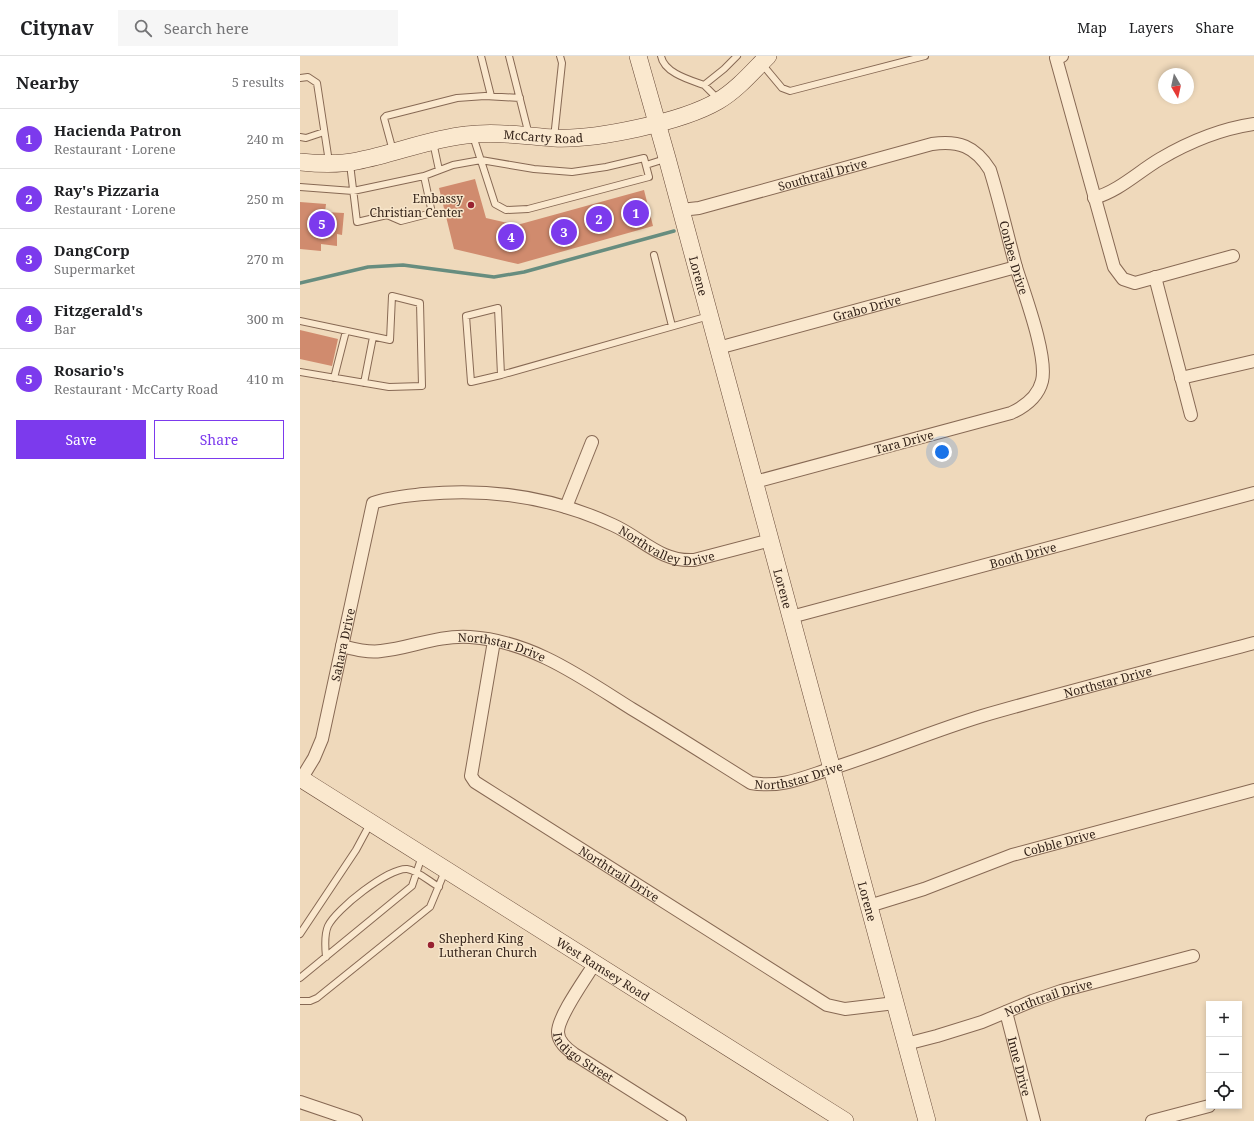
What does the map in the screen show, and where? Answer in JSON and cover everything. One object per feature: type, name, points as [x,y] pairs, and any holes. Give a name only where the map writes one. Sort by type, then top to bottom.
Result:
[{"type":"street","name":"Lorene","points":[[638,56],[771,540],[927,1121]]},
{"type":"street","points":[[1062,56],[1056,58],[1094,198],[1114,267],[1123,279],[1134,283],[1233,256]]},
{"type":"street","name":"McCarty Road","points":[[300,162],[329,164],[350,162],[472,134],[578,138],[608,134],[657,123],[686,114],[719,100],[764,59]]},
{"type":"street","points":[[1094,198],[1106,194],[1160,159],[1207,136],[1233,127],[1254,124]]},
{"type":"street","name":"Southtrail Drive","points":[[681,210],[699,208],[932,144],[947,142],[963,145]]},
{"type":"street","name":"Conbes Drive","points":[[963,145],[976,153],[990,170],[1038,341],[1043,372],[1041,382]]},
{"type":"street","name":"Grabo Drive","points":[[718,348],[1016,267]]},
{"type":"street","points":[[1155,277],[1191,415]]},
{"type":"street","points":[[1181,378],[1254,361]]},
{"type":"street","name":"Tara Drive","points":[[755,482],[1011,413],[1028,402],[1037,392],[1041,382]]},
{"type":"street","points":[[566,507],[592,442]]},
{"type":"street","name":"Northvalley Drive","points":[[373,503],[397,497],[452,492],[479,492],[520,496],[588,514],[619,528],[667,557],[683,560],[694,560],[771,540]]},
{"type":"street","name":"Booth Drive","points":[[791,617],[1254,493]]},
{"type":"street","name":"Sahara Drive","points":[[300,779],[314,758],[322,739],[373,503]]},
{"type":"street","name":"Northstar Drive","points":[[342,646],[365,651],[381,651],[429,640],[470,637],[494,641],[532,651],[548,658],[751,783],[767,786],[785,783],[861,760],[931,733],[982,716],[1254,642]]},
{"type":"street","name":"Northtrail Drive","points":[[494,641],[471,776],[475,782],[827,1005],[844,1009],[895,1003]]},
{"type":"street","name":"West Ramsey Road","points":[[300,779],[446,869],[845,1121]]},
{"type":"street","name":"Cobble Drive","points":[[869,906],[924,889],[1012,855],[1254,790]]},
{"type":"street","name":"Northtrail Drive","points":[[906,1044],[945,1034],[1061,991],[1193,956]]},
{"type":"street","name":"Indigo Street","points":[[595,963],[564,1014],[558,1030],[559,1037],[564,1046],[574,1054],[680,1121]]},
{"type":"street","name":"Inne Drive","points":[[1006,1012],[1034,1121]]},
{"type":"street","points":[[300,1102],[356,1121]]},
{"type":"street","points":[[1152,1121],[1206,1107]]},
{"type":"lane","points":[[481,56],[490,96]]},
{"type":"lane","points":[[509,56],[529,135]]},
{"type":"lane","points":[[554,138],[562,63],[560,56]]},
{"type":"lane","points":[[661,56],[662,62],[680,76],[704,85],[719,100]]},
{"type":"lane","points":[[704,85],[737,56]]},
{"type":"lane","points":[[764,59],[782,88],[790,91],[925,56]]},
{"type":"lane","points":[[300,78],[308,77],[317,82],[329,164]]},
{"type":"lane","points":[[393,153],[384,118],[386,116],[458,98],[490,96],[520,98]]},
{"type":"lane","points":[[300,137],[306,138],[324,132]]},
{"type":"lane","points":[[300,187],[353,190],[424,176],[453,164],[481,160],[534,169],[572,172],[606,167],[644,158],[649,177],[528,209],[506,210],[495,204],[481,160],[472,134]]},
{"type":"lane","points":[[432,142],[439,170]]},
{"type":"lane","points":[[646,165],[667,158]]},
{"type":"lane","points":[[350,162],[357,222],[387,215],[401,221],[432,214],[424,176]]},
{"type":"lane","points":[[654,255],[672,326]]},
{"type":"lane","points":[[300,321],[390,340],[392,296],[420,303],[422,386],[389,387],[300,372]]},
{"type":"lane","points":[[501,374],[498,308],[466,316],[471,382],[501,374],[709,316]]},
{"type":"lane","points":[[334,378],[346,331]]},
{"type":"lane","points":[[364,382],[373,337]]},
{"type":"lane","points":[[300,934],[356,850],[371,822]]},
{"type":"lane","points":[[300,978],[412,886],[422,855]]},
{"type":"lane","points":[[326,957],[327,928],[332,920],[342,910],[387,875],[403,869],[409,870],[439,887]]},
{"type":"lane","points":[[300,1001],[310,1001],[317,998],[430,907],[446,869]]},
{"type":"building","points":[[475,179],[486,218],[517,225],[644,190],[653,226],[518,264],[454,249],[439,188]]},
{"type":"building","points":[[300,202],[326,204],[325,212],[344,213],[342,235],[337,234],[337,246],[321,244],[321,251],[300,249]]},
{"type":"building","points":[[300,330],[338,339],[332,366],[300,359]]},
{"type":"waterway","points":[[300,283],[368,267],[403,265],[494,277],[524,272],[674,231]]},
{"type":"place","name":"Embassy Christian Center","points":[[471,205]]},
{"type":"place","name":"Hacienda Patron","points":[[636,213]]},
{"type":"place","name":"Ray's Pizzaria","points":[[599,219]]},
{"type":"place","name":"Rosario's","points":[[322,224]]},
{"type":"place","name":"DangCorp","points":[[564,232]]},
{"type":"place","name":"Fitzgerald's","points":[[511,237]]},
{"type":"place","name":"Shepherd King Lutheran Church","points":[[431,945]]}]
